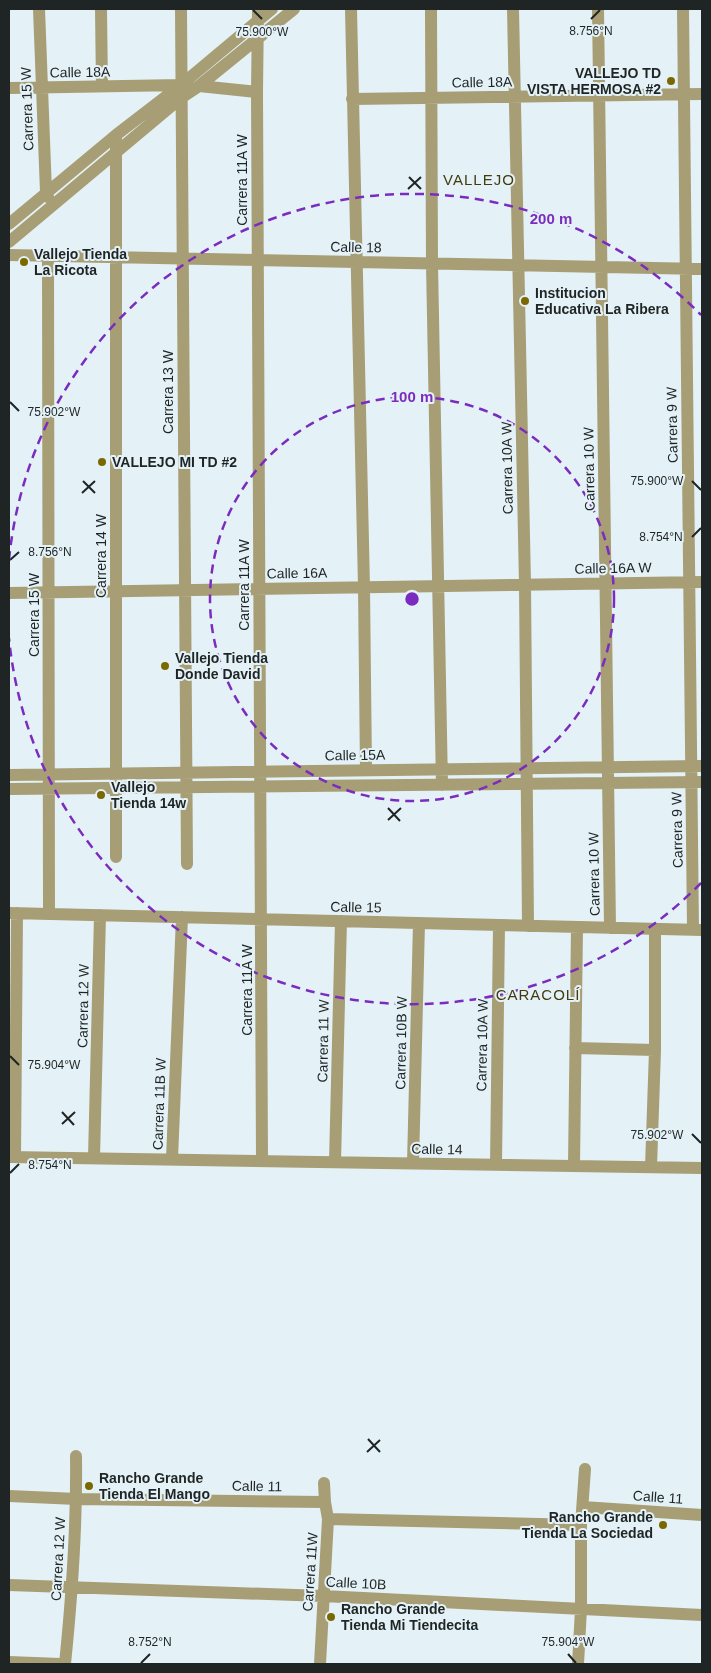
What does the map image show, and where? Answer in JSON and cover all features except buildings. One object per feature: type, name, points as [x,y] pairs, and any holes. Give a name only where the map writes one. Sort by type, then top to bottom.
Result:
[{"type":"street","name":"Carrera 15 W","points":[[38,9],[46,192],[51,206]]},
{"type":"street","points":[[101,9],[102,86]]},
{"type":"street","name":"Carrera 13 W","points":[[180,9],[187,864]]},
{"type":"street","points":[[9,224],[116,135],[181,85],[258,14],[272,9]]},
{"type":"street","points":[[9,242],[181,98],[199,86],[294,9]]},
{"type":"street","points":[[351,9],[364,587],[366,770]]},
{"type":"street","points":[[430,9],[432,264],[442,785]]},
{"type":"street","name":"Carrera 10A W","points":[[513,9],[525,584],[528,926]]},
{"type":"street","name":"Carrera 10 W","points":[[598,9],[610,928]]},
{"type":"street","name":"Carrera 9 W","points":[[682,9],[689,582],[697,766],[698,930]]},
{"type":"street","name":"Carrera 11A W","points":[[258,14],[262,1161]]},
{"type":"street","name":"Calle 18A","points":[[9,88],[181,85]]},
{"type":"street","points":[[199,86],[257,92]]},
{"type":"street","name":"Calle 18A","points":[[352,99],[702,94]]},
{"type":"street","name":"Carrera 14 W","points":[[116,135],[116,857]]},
{"type":"street","name":"Calle 18","points":[[9,255],[702,269]]},
{"type":"street","name":"Carrera 15 W","points":[[48,256],[49,914]]},
{"type":"street","name":"Calle 16A W","points":[[525,584],[702,582]]},
{"type":"street","name":"Calle 16A","points":[[9,593],[525,584]]},
{"type":"street","name":"Calle 15A","points":[[9,775],[697,766]]},
{"type":"street","points":[[348,771],[348,786]]},
{"type":"street","points":[[9,789],[697,782]]},
{"type":"street","points":[[12,1157],[13,913]]},
{"type":"street","name":"Calle 15","points":[[13,913],[698,930]]},
{"type":"street","name":"Carrera 12 W","points":[[94,1158],[100,915]]},
{"type":"street","name":"Carrera 11B W","points":[[12,1157],[172,1159],[182,917]]},
{"type":"street","name":"Carrera 11 W","points":[[335,1162],[341,921]]},
{"type":"street","name":"Carrera 10B W","points":[[413,1163],[418,923]]},
{"type":"street","name":"Carrera 10A W","points":[[496,1165],[499,925]]},
{"type":"street","name":"Carrera 10 W","points":[[574,1166],[577,927]]},
{"type":"street","points":[[651,1167],[655,1050],[655,929]]},
{"type":"street","points":[[576,1048],[655,1050]]},
{"type":"street","name":"Calle 14","points":[[172,1159],[702,1168]]},
{"type":"street","name":"Carrera 12 W","points":[[65,1664],[72,1588],[76,1456]]},
{"type":"street","points":[[578,1664],[581,1609],[581,1525],[585,1469]]},
{"type":"street","name":"Carrera 11W","points":[[320,1664],[328,1519],[324,1483]]},
{"type":"street","name":"Calle 11","points":[[9,1496],[325,1502]]},
{"type":"street","name":"Calle 11","points":[[583,1507],[702,1515]]},
{"type":"street","points":[[328,1519],[581,1525]]},
{"type":"street","name":"Calle 10B","points":[[9,1585],[324,1596],[702,1615]]},
{"type":"street","points":[[9,1662],[60,1664]]},
{"type":"place","name":"VALLEJO TD VISTA HERMOSA #2","points":[[671,81]]},
{"type":"place","name":"Vallejo Tienda La Ricota","points":[[24,262]]},
{"type":"place","name":"Institucion Educativa La Ribera","points":[[525,301]]},
{"type":"place","name":"VALLEJO MI TD #2","points":[[102,462]]},
{"type":"place","name":"Vallejo Tienda Donde David","points":[[165,666]]},
{"type":"place","name":"Vallejo Tienda 14w","points":[[101,795]]},
{"type":"place","name":"Rancho Grande Tienda El Mango","points":[[89,1486]]},
{"type":"place","name":"Rancho Grande Tienda La Sociedad","points":[[663,1525]]},
{"type":"place","name":"Rancho Grande Tienda Mi Tiendecita","points":[[331,1617]]},
{"type":"district","name":"VALLEJO","points":[[479,180]]},
{"type":"district","name":"CARACOLÍ","points":[[538,995]]}]
